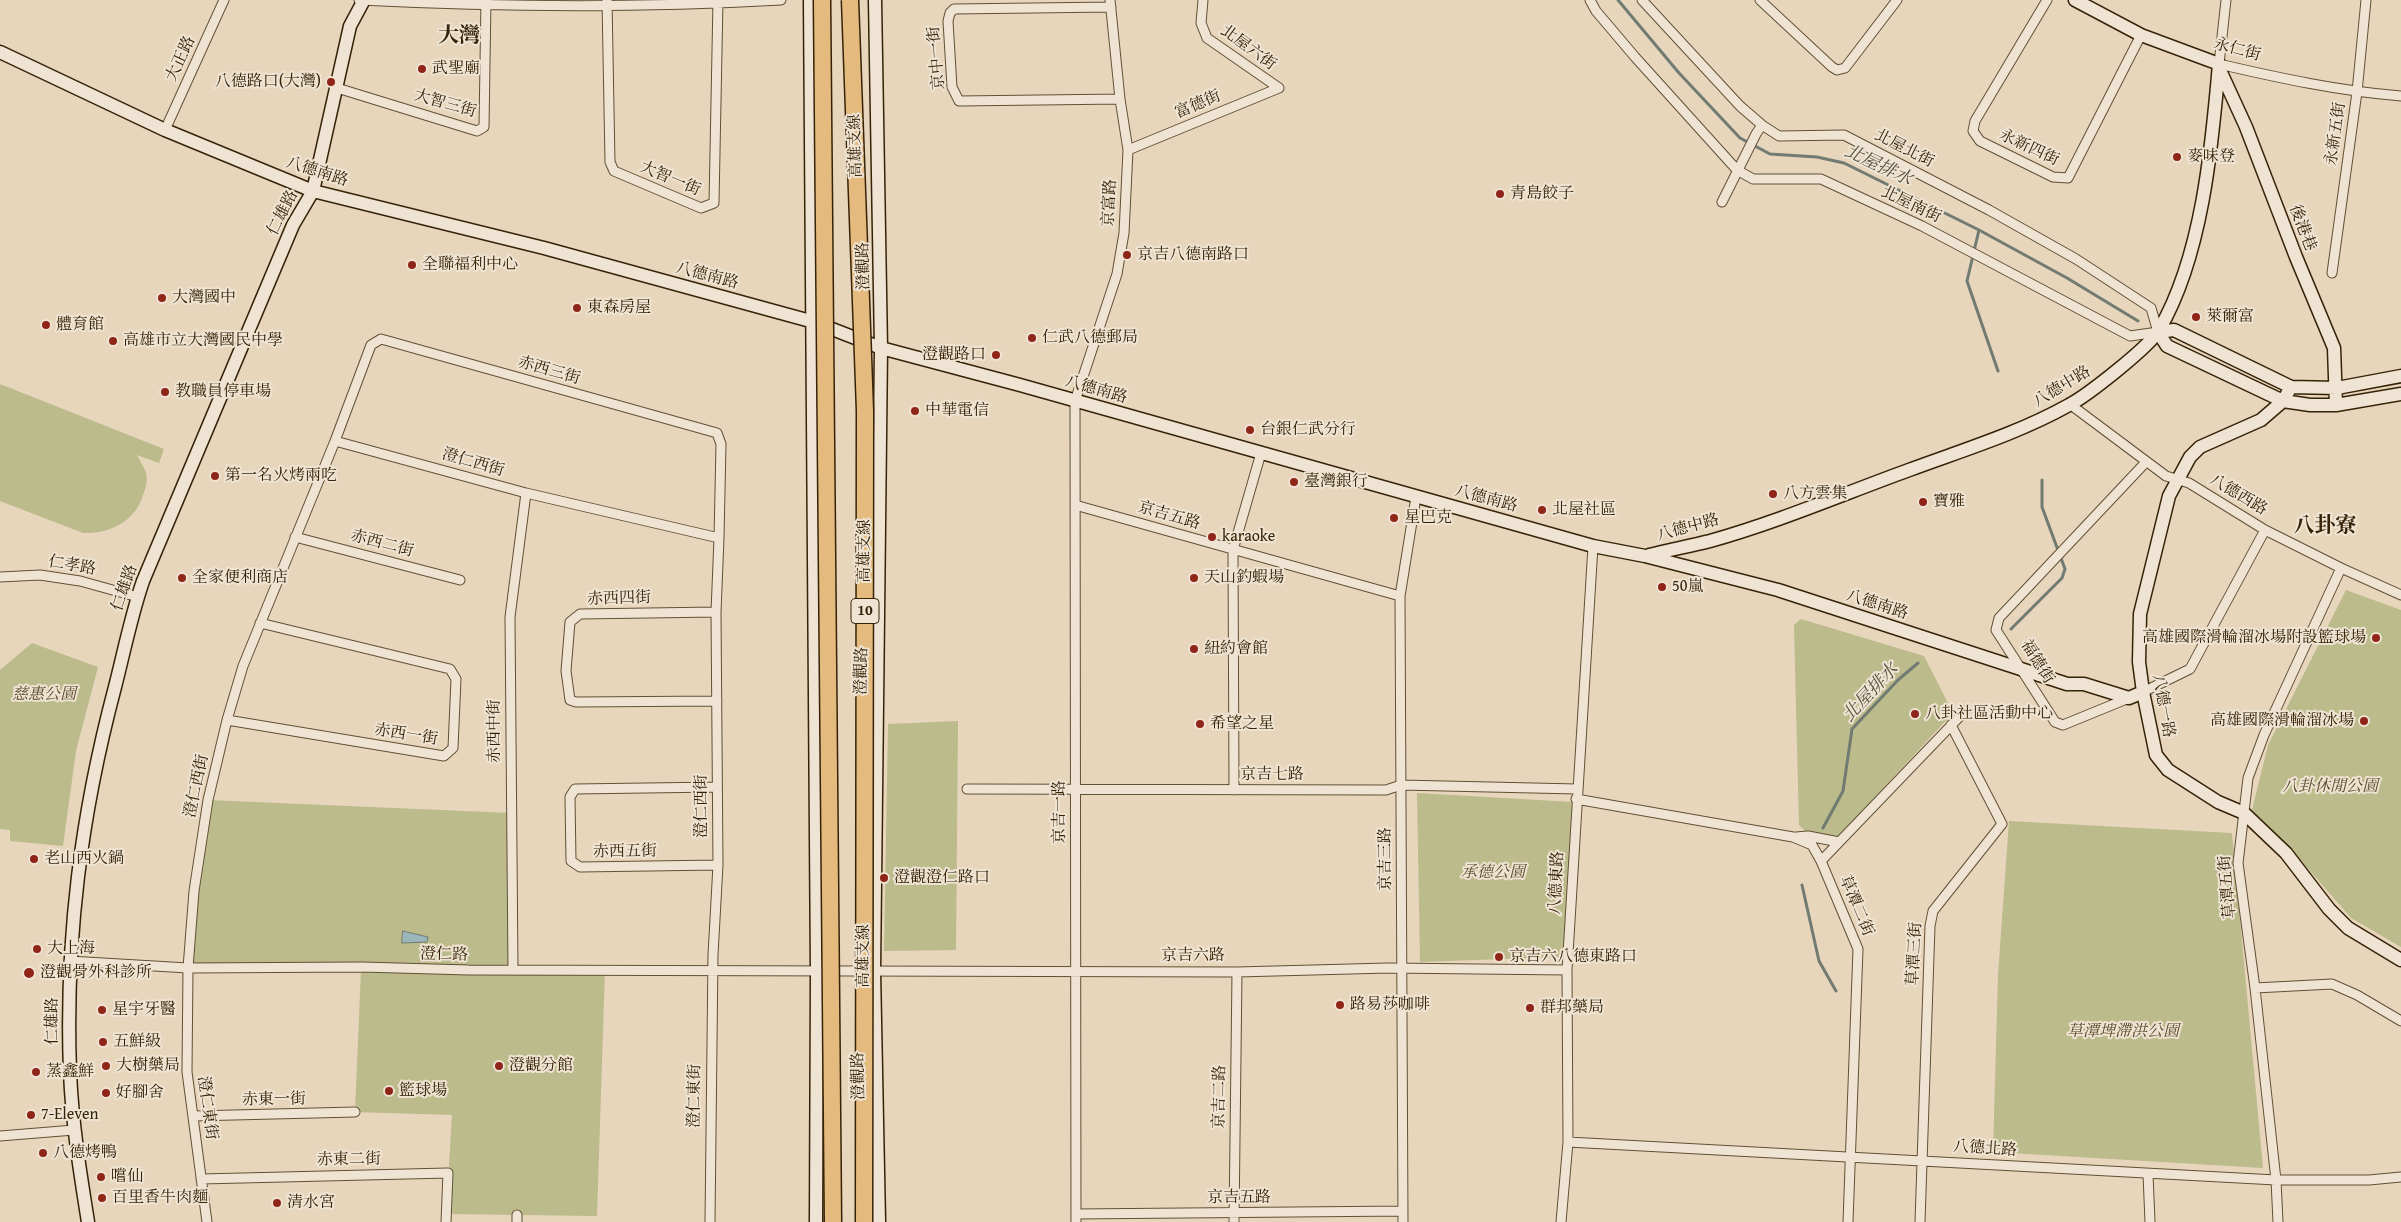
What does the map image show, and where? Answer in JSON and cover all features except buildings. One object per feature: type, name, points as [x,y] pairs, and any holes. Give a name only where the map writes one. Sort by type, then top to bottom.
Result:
[{"type":"highway","name":"高雄支線","points":[[822,0],[833,1222]]},
{"type":"highway","name":"高雄支線","points":[[850,0],[866,411],[864,1222]]},
{"type":"street","name":"大正路","points":[[165,130],[224,0]]},
{"type":"street","points":[[357,0],[486,2],[718,2],[781,0]]},
{"type":"street","name":"仁雄路","points":[[88,1222],[74,1130],[70,1072],[69,961],[85,819],[102,734],[138,597],[293,225],[313,191],[350,26],[364,0]]},
{"type":"street","points":[[810,0],[814,322],[814,703],[818,972],[816,1222]]},
{"type":"street","name":"澄觀路","points":[[875,0],[881,348],[874,971],[879,1222]]},
{"type":"street","name":"北屋六街","points":[[1203,0],[1201,23],[1208,38],[1279,88]]},
{"type":"street","name":"北屋南街","points":[[1590,0],[1596,12],[1737,170],[1753,179],[1821,179],[1946,238],[2130,336],[2158,332]]},
{"type":"street","name":"北屋北街","points":[[1642,0],[1740,106],[1778,136],[1844,135],[2076,259],[2151,308],[2158,332]]},
{"type":"street","points":[[1760,0],[1837,70],[1845,68],[1897,0]]},
{"type":"street","name":"永新四街","points":[[2047,0],[1974,121],[1973,131],[1980,141],[2053,177],[2068,178],[2141,35]]},
{"type":"street","name":"永仁街","points":[[2075,0],[2141,35],[2219,66],[2357,92],[2401,96]]},
{"type":"street","name":"八德中路","points":[[1646,556],[1710,541],[1785,516],[2025,427],[2070,405],[2103,382],[2158,332],[2174,297],[2196,230],[2206,177],[2226,0]]},
{"type":"street","name":"永新五街","points":[[2332,272],[2357,92],[2366,0]]},
{"type":"street","name":"大智三街","points":[[337,88],[477,130],[484,127],[486,2]]},
{"type":"street","name":"大智一街","points":[[607,2],[610,162],[614,171],[701,208],[714,203],[718,2]]},
{"type":"street","name":"京富路","points":[[1075,401],[1117,274],[1124,233],[1128,150],[1120,99],[1110,4]]},
{"type":"street","name":"京中一街","points":[[1110,4],[954,9],[950,13],[948,21],[952,87],[959,101],[1120,99]]},
{"type":"street","name":"八德南路","points":[[0,52],[165,130],[313,191],[544,248],[814,322],[881,348],[1593,546],[1646,556],[1778,590],[1999,661],[2023,671],[2067,684],[2084,684],[2129,698]]},
{"type":"street","name":"後港巷","points":[[2219,66],[2246,127],[2334,348],[2337,388],[2336,405]]},
{"type":"street","name":"富德街","points":[[1128,150],[1279,88]]},
{"type":"street","points":[[1722,202],[1742,160],[1762,125]]},
{"type":"street","points":[[2401,376],[2337,388],[2291,387],[2174,330],[2158,332],[2167,346],[2283,401],[2310,405],[2336,405],[2401,394]]},
{"type":"street","name":"赤西三街","points":[[335,441],[371,345],[381,339],[717,433],[721,444],[720,538]]},
{"type":"street","name":"八德一路","points":[[2291,387],[2283,401],[2261,420],[2200,447],[2190,457],[2169,496],[2140,614],[2139,662],[2143,692],[2156,755],[2168,770],[2218,802],[2244,812],[2286,853],[2329,910],[2348,928],[2401,960]]},
{"type":"street","name":"京吉一路","points":[[1075,401],[1076,1218]]},
{"type":"street","name":"八德西路","points":[[2070,405],[2146,462],[2177,481],[2189,483],[2266,530],[2341,568],[2401,595]]},
{"type":"street","name":"澄仁西街","points":[[188,968],[194,891],[208,800],[227,720],[243,666],[335,441],[526,494],[720,538],[716,612],[718,865],[713,971]]},
{"type":"street","points":[[1234,790],[1233,550],[1261,453]]},
{"type":"street","name":"福德街","points":[[2146,462],[1999,618],[1996,630],[2058,724],[2063,724],[2129,698],[2190,669],[2266,530]]},
{"type":"street","name":"赤西中街","points":[[513,970],[510,617],[526,494]]},
{"type":"street","name":"京吉三路","points":[[1403,1222],[1400,596],[1416,497]]},
{"type":"street","name":"京吉五路","points":[[1075,505],[1400,596]]},
{"type":"street","name":"赤西二街","points":[[295,537],[460,580]]},
{"type":"street","name":"八德東路","points":[[1561,1222],[1568,1142],[1567,970],[1576,794],[1593,546]]},
{"type":"street","name":"草潭五街","points":[[2278,1222],[2276,1180],[2255,988],[2238,863],[2248,778],[2264,735],[2341,568]]},
{"type":"street","name":"仁孝路","points":[[0,577],[40,575],[80,581],[138,597]]},
{"type":"street","name":"赤西四街","points":[[716,612],[580,614],[570,622],[566,671],[570,700],[576,702],[717,701]]},
{"type":"street","name":"赤西一街","points":[[227,720],[444,756],[453,748],[456,679],[450,669],[260,623]]},
{"type":"street","points":[[1821,860],[1965,711]]},
{"type":"street","name":"草潭三街","points":[[1920,1222],[1930,926],[1933,911],[2002,824],[1951,725]]},
{"type":"street","name":"京吉七路","points":[[967,789],[1386,790],[1400,785],[1576,794]]},
{"type":"street","name":"赤西五街","points":[[717,786],[576,790],[570,797],[571,861],[580,867],[718,865]]},
{"type":"street","name":"草潭二街","points":[[1576,794],[1794,837],[1812,845],[1821,860],[1858,949],[1848,1222]]},
{"type":"street","points":[[1794,837],[1808,836],[1839,842]]},
{"type":"street","name":"澄仁路","points":[[69,961],[188,968],[362,966],[469,970],[818,972]]},
{"type":"street","name":"澄仁東街","points":[[188,968],[187,1072],[208,1222]]},
{"type":"street","name":"京吉六路","points":[[818,972],[1075,970],[1237,972],[1402,968],[1567,970]]},
{"type":"street","name":"澄仁東街","points":[[710,1222],[709,1105],[713,971]]},
{"type":"street","name":"京吉二路","points":[[1234,1218],[1237,972]]},
{"type":"street","points":[[2255,988],[2332,984],[2357,995],[2401,1021]]},
{"type":"street","name":"赤東一街","points":[[193,1116],[355,1112]]},
{"type":"street","points":[[0,1136],[74,1130]]},
{"type":"street","name":"八德北路","points":[[1568,1142],[2276,1180],[2370,1180],[2401,1176]]},
{"type":"street","name":"赤東二街","points":[[202,1179],[448,1173],[446,1222]]},
{"type":"street","points":[[2148,1174],[2150,1222]]},
{"type":"street","name":"京吉五路","points":[[1076,1218],[1234,1218],[1403,1211]]},
{"type":"green space","points":[[0,384],[164,449],[159,463],[137,455],[147,478],[139,504],[127,519],[111,529],[83,533],[0,501]]},
{"type":"green space","name":"八卦休閒公園","points":[[2346,590],[2401,610],[2401,947],[2351,918],[2284,841],[2251,814],[2268,745]]},
{"type":"green space","points":[[1801,619],[1924,656],[1953,713],[1836,839],[1807,833],[1799,825],[1794,625]]},
{"type":"green space","name":"慈惠公園","points":[[32,643],[98,667],[76,751],[63,846],[10,841],[10,830],[0,829],[0,670]]},
{"type":"green space","points":[[958,721],[956,950],[884,951],[888,724]]},
{"type":"green space","name":"承德公園","points":[[1417,793],[1573,802],[1563,957],[1420,962]]},
{"type":"green space","points":[[208,800],[511,813],[513,969],[605,969],[597,1216],[446,1214],[452,1115],[355,1112],[361,969],[188,968]]},
{"type":"green space","name":"草潭埤滯洪公園","points":[[2009,821],[2232,833],[2263,1168],[1993,1152],[1998,975]]},
{"type":"water","points":[[403,931],[428,937],[427,942],[402,943]]},
{"type":"waterway","name":"北屋排水","points":[[1618,0],[1679,73],[1740,138],[1770,154],[1817,157],[1844,163],[1979,230],[2067,278],[2138,321]]},
{"type":"waterway","name":"北屋排水","points":[[1979,230],[1967,281],[1998,371]]},
{"type":"waterway","name":"北屋排水","points":[[2011,629],[2062,578],[2065,569],[2042,507],[2042,480]]},
{"type":"waterway","name":"北屋排水","points":[[1823,828],[1843,791],[1852,729],[1898,680],[1918,663]]},
{"type":"waterway","name":"北屋排水","points":[[1802,885],[1819,961],[1836,991]]},
{"type":"place","name":"武聖廟","points":[[422,69]]},
{"type":"place","name":"八德路口(大灣)","points":[[331,82]]},
{"type":"place","name":"麥味登","points":[[2177,157]]},
{"type":"place","name":"青島餃子","points":[[1500,194]]},
{"type":"place","name":"京吉八德南路口","points":[[1127,255]]},
{"type":"place","name":"全聯福利中心","points":[[412,265]]},
{"type":"place","name":"大灣國中","points":[[162,298]]},
{"type":"place","name":"東森房屋","points":[[577,308]]},
{"type":"place","name":"萊爾富","points":[[2196,317]]},
{"type":"place","name":"體育館","points":[[46,325]]},
{"type":"place","name":"仁武八德郵局","points":[[1032,338]]},
{"type":"place","name":"高雄市立大灣國民中學","points":[[113,341]]},
{"type":"place","name":"澄觀路口","points":[[996,355]]},
{"type":"place","name":"教職員停車場","points":[[165,392]]},
{"type":"place","name":"中華電信","points":[[915,411]]},
{"type":"place","name":"台銀仁武分行","points":[[1250,430]]},
{"type":"place","name":"第一名火烤兩吃","points":[[215,476]]},
{"type":"place","name":"臺灣銀行","points":[[1294,482]]},
{"type":"place","name":"八方雲集","points":[[1773,494]]},
{"type":"place","name":"寶雅","points":[[1923,502]]},
{"type":"place","name":"北屋社區","points":[[1542,510]]},
{"type":"place","name":"星巴克","points":[[1394,518]]},
{"type":"place","name":"karaoke","points":[[1212,537]]},
{"type":"place","name":"全家便利商店","points":[[182,578]]},
{"type":"place","name":"天山釣蝦場","points":[[1194,578]]},
{"type":"place","name":"50嵐","points":[[1662,587]]},
{"type":"place","name":"高雄國際滑輪溜冰場附設籃球場","points":[[2376,638]]},
{"type":"place","name":"紐約會館","points":[[1194,649]]},
{"type":"place","name":"八卦社區活動中心","points":[[1915,714]]},
{"type":"place","name":"高雄國際滑輪溜冰場","points":[[2364,721]]},
{"type":"place","name":"希望之星","points":[[1200,724]]},
{"type":"place","name":"老山西火鍋","points":[[34,859]]},
{"type":"place","name":"澄觀澄仁路口","points":[[884,878]]},
{"type":"place","name":"大上海","points":[[37,949]]},
{"type":"place","name":"京吉六八德東路口","points":[[1499,957]]},
{"type":"place","name":"澄觀骨外科診所","points":[[29,973]]},
{"type":"place","name":"路易莎咖啡","points":[[1340,1005]]},
{"type":"place","name":"群邦藥局","points":[[1530,1008]]},
{"type":"place","name":"星宇牙醫","points":[[102,1010]]},
{"type":"place","name":"五鮮級","points":[[103,1042]]},
{"type":"place","name":"大樹藥局","points":[[106,1066]]},
{"type":"place","name":"澄觀分館","points":[[499,1066]]},
{"type":"place","name":"蒸鑫鮮","points":[[36,1072]]},
{"type":"place","name":"籃球場","points":[[389,1091]]},
{"type":"place","name":"好腳舍","points":[[106,1093]]},
{"type":"place","name":"7-Eleven","points":[[31,1115]]},
{"type":"place","name":"八德烤鴨","points":[[43,1153]]},
{"type":"place","name":"嚐仙","points":[[101,1177]]},
{"type":"place","name":"百里香牛肉麵","points":[[102,1198]]},
{"type":"place","name":"清水宮","points":[[277,1203]]},
{"type":"district","name":"大灣","points":[[459,37]]},
{"type":"district","name":"八卦寮","points":[[2325,527]]}]
